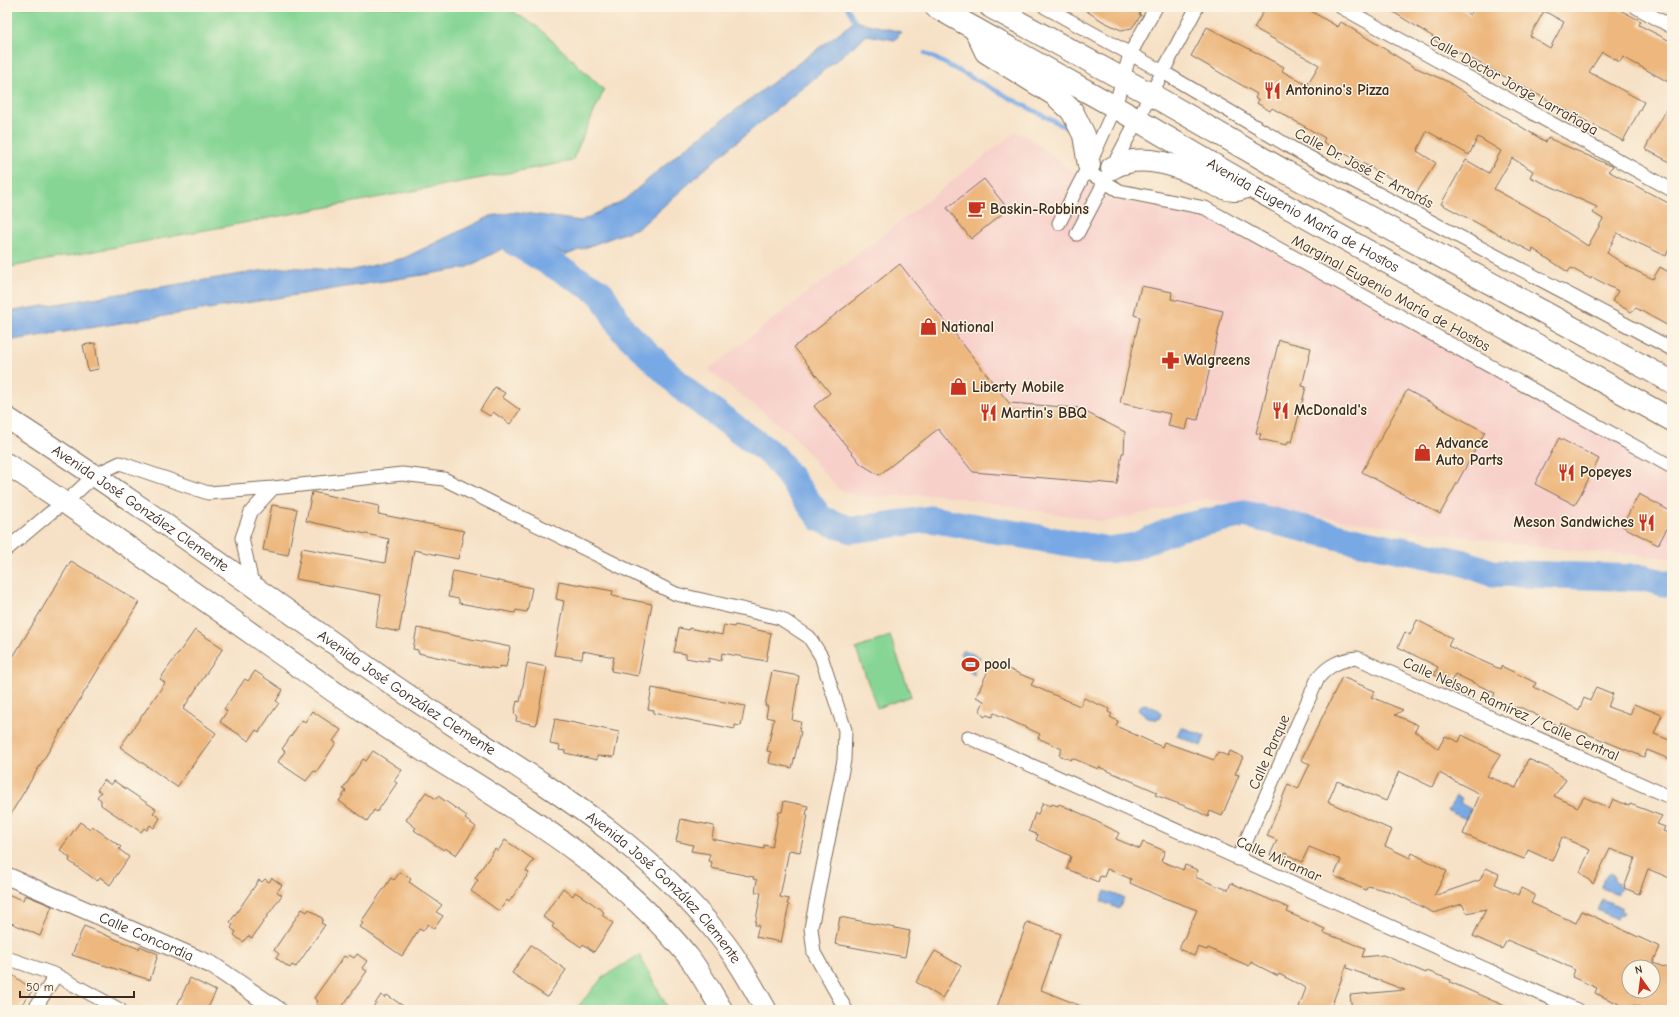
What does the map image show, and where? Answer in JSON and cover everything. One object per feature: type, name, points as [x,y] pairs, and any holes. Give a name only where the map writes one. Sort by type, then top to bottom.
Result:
[{"type":"highway","name":"Avenida Eugenio María de Hostos","points":[[936,7],[1138,120],[1250,186],[1672,420]]},
{"type":"highway","name":"Avenida Eugenio María de Hostos","points":[[991,7],[1123,80],[1152,94],[1293,176],[1672,382]]},
{"type":"highway","points":[[975,29],[986,52],[1055,95],[1072,111],[1084,135],[1088,168]]},
{"type":"highway","points":[[1108,174],[1121,162],[1145,161],[1179,167],[1210,183],[1235,191],[1250,186]]},
{"type":"main road","name":"Avenida José González Clemente","points":[[7,418],[95,475],[252,584],[397,688],[538,781],[618,837],[659,872],[719,935],[741,966],[766,1010]]},
{"type":"main road","name":"Avenida José González Clemente","points":[[7,464],[66,502],[364,712],[489,792],[582,856],[650,914],[689,958],[722,1010]]},
{"type":"street","name":"Calle Dr. José E. Arrarás","points":[[1046,7],[1163,72],[1297,151],[1672,349]]},
{"type":"street","points":[[1059,223],[1088,168],[1115,107],[1130,54],[1156,7]]},
{"type":"street","points":[[1077,234],[1197,7]]},
{"type":"street","name":"Calle Doctor Jorge Larrañaga","points":[[1341,7],[1672,190]]},
{"type":"street","points":[[1636,7],[1672,27]]},
{"type":"street","name":"Marginal Eugenio María de Hostos","points":[[1088,168],[1108,174],[1120,191],[1205,208],[1672,467]]},
{"type":"street","points":[[7,549],[50,513],[66,502],[95,475],[120,463],[208,493],[273,488],[402,474],[444,479],[676,594],[780,618],[809,636],[821,656],[845,730],[844,760],[811,928],[814,953],[846,1010]]},
{"type":"street","points":[[252,584],[242,538],[251,512],[273,488]]},
{"type":"street","name":"Calle Nelson Ramírez / Calle Central","points":[[1335,663],[1357,658],[1672,798]]},
{"type":"street","name":"Calle Parque","points":[[1238,859],[1318,678],[1325,670],[1335,663]]},
{"type":"street","name":"Calle Miramar","points":[[968,737],[1577,1010]]},
{"type":"street","name":"Calle Concordia","points":[[7,876],[212,965],[275,1009]]},
{"type":"street","points":[[7,958],[56,975],[120,1010]]},
{"type":"street","points":[[34,1010],[56,975]]},
{"type":"shaded area","points":[[1016,132],[1028,137],[1107,198],[1205,216],[1672,462],[1672,558],[1564,550],[1412,530],[1206,499],[1106,522],[942,495],[859,497],[838,489],[792,434],[708,370]]},
{"type":"green space","points":[[7,7],[506,7],[539,28],[604,90],[572,161],[10,267],[7,264]]},
{"type":"green space","points":[[890,636],[911,696],[877,708],[856,649]]},
{"type":"green space","points":[[639,955],[669,1010],[575,1010],[603,977]]},
{"type":"water","points":[[855,21],[901,32],[895,40],[867,35],[722,154],[640,227],[566,255],[524,237],[466,268],[7,341],[7,312],[285,267],[350,271],[404,258],[491,216],[517,212],[581,221],[624,200],[685,148]]},
{"type":"water","name":"pool","points":[[963,650],[980,657],[975,669],[973,668],[972,670],[975,672],[974,675],[966,666],[961,653]]},
{"type":"water","points":[[1145,704],[1159,710],[1161,714],[1159,719],[1148,717],[1138,710],[1141,705]]},
{"type":"water","points":[[1181,727],[1205,736],[1201,746],[1177,736]]},
{"type":"water","points":[[1456,796],[1462,799],[1460,803],[1471,809],[1466,819],[1448,811]]},
{"type":"water","points":[[1610,873],[1615,876],[1614,879],[1618,883],[1621,890],[1617,894],[1602,888],[1603,880]]},
{"type":"water","points":[[1105,891],[1124,898],[1119,909],[1101,901]]},
{"type":"water","points":[[1602,899],[1623,908],[1621,911],[1624,912],[1622,916],[1619,915],[1617,919],[1597,910]]},
{"type":"building","points":[[1080,7],[1143,7],[1139,14],[1141,15],[1132,28],[1121,30],[1104,22]]},
{"type":"building","points":[[1266,7],[1304,7],[1338,27],[1341,22],[1414,67],[1451,83],[1546,142],[1548,138],[1613,166],[1608,171],[1672,205],[1672,243],[1666,256],[1617,233],[1607,253],[1630,268],[1653,279],[1660,267],[1672,274],[1672,328],[1636,308],[1631,312],[1612,301],[1618,291],[1592,277],[1591,279],[1571,268],[1568,272],[1533,249],[1532,252],[1441,204],[1466,160],[1489,173],[1501,151],[1478,137],[1469,155],[1427,131],[1417,151],[1436,163],[1415,195],[1400,185],[1401,184],[1323,142],[1325,138],[1272,108],[1270,111],[1257,103],[1259,100],[1255,98],[1257,94],[1191,56],[1207,27],[1284,67],[1282,71],[1307,85],[1319,65],[1254,28]],"holes":[[[1512,158],[1533,171],[1530,177],[1597,207],[1593,213],[1603,219],[1588,246],[1549,221],[1549,219],[1494,189]]]},
{"type":"building","points":[[1385,7],[1458,7],[1470,15],[1475,7],[1614,7],[1641,21],[1639,25],[1672,42],[1672,84],[1623,57],[1620,62],[1602,52],[1589,72],[1644,102],[1623,141],[1472,59],[1447,46],[1446,48],[1434,40],[1435,38]],"holes":[[[1544,11],[1564,22],[1550,48],[1530,36]]]},
{"type":"building","points":[[1672,99],[1672,163],[1645,149]]},
{"type":"building","name":"Baskin-Robbins","points":[[984,179],[1008,209],[971,239],[947,208]]},
{"type":"building","points":[[900,264],[1009,403],[1078,408],[1125,432],[1124,453],[1122,453],[1117,484],[973,472],[938,429],[879,475],[861,464],[814,406],[830,393],[794,347]]},
{"type":"building","name":"Walgreens","points":[[1141,286],[1172,292],[1171,299],[1223,311],[1198,420],[1189,418],[1186,430],[1168,426],[1171,414],[1120,403],[1140,317],[1134,315]]},
{"type":"building","name":"McDonald's","points":[[1279,340],[1311,348],[1302,386],[1306,387],[1292,442],[1288,441],[1287,445],[1259,439],[1261,434],[1256,433]]},
{"type":"building","points":[[95,343],[99,369],[88,371],[83,345]]},
{"type":"building","points":[[495,387],[505,393],[502,397],[520,410],[510,424],[493,412],[490,416],[480,410]]},
{"type":"building","name":"Advance Auto Parts","points":[[1407,390],[1485,432],[1440,514],[1362,472]]},
{"type":"building","name":"Popeyes","points":[[1559,438],[1599,459],[1575,505],[1535,484]]},
{"type":"building","points":[[312,492],[379,506],[378,514],[464,531],[458,559],[414,550],[399,632],[376,627],[381,595],[296,579],[302,548],[385,563],[389,539],[306,521]]},
{"type":"building","name":"Meson Sandwiches","points":[[1639,494],[1672,512],[1672,519],[1658,545],[1622,526]]},
{"type":"building","points":[[272,505],[297,509],[288,555],[263,550]]},
{"type":"building","points":[[71,561],[139,602],[7,820],[7,667]]},
{"type":"building","points":[[453,571],[532,588],[527,612],[516,610],[515,613],[459,603],[459,599],[448,597]]},
{"type":"building","points":[[559,581],[613,591],[612,596],[652,604],[638,676],[611,671],[614,657],[583,651],[582,659],[554,655],[564,601],[556,599]]},
{"type":"building","points":[[1417,620],[1452,638],[1448,646],[1500,669],[1501,666],[1536,683],[1534,687],[1579,710],[1584,698],[1590,701],[1596,687],[1613,694],[1608,707],[1630,715],[1634,704],[1662,715],[1654,734],[1672,741],[1672,760],[1647,750],[1644,757],[1560,723],[1558,726],[1522,708],[1508,707],[1492,700],[1495,693],[1455,674],[1451,682],[1434,675],[1438,667],[1398,647],[1405,632],[1410,635]]},
{"type":"building","points":[[724,625],[734,627],[735,625],[771,633],[766,661],[722,653],[721,661],[709,658],[709,662],[686,658],[686,654],[674,652],[679,628],[689,630],[689,628],[722,635]]},
{"type":"building","points":[[417,628],[510,647],[506,667],[499,666],[499,669],[477,666],[418,653],[418,650],[413,649]]},
{"type":"building","points":[[195,630],[223,648],[183,709],[216,733],[177,787],[120,747],[165,683],[160,679]]},
{"type":"building","points":[[992,662],[1034,680],[1031,685],[1080,706],[1084,698],[1109,709],[1108,712],[1112,714],[1110,717],[1118,721],[1116,726],[1162,747],[1164,742],[1214,760],[1218,752],[1228,756],[1230,751],[1243,757],[1235,774],[1239,775],[1222,816],[1210,811],[1208,817],[1193,809],[1155,795],[1157,792],[1099,767],[1098,769],[1072,758],[1071,760],[1059,755],[1062,749],[1038,738],[1040,734],[994,713],[992,717],[987,715],[984,717],[980,710],[984,701],[976,697]]},
{"type":"building","points":[[527,663],[547,667],[536,725],[516,721],[517,715],[514,714],[517,701],[520,702]]},
{"type":"building","points":[[255,671],[283,690],[276,701],[279,703],[259,732],[256,730],[249,741],[220,722],[227,711],[224,709],[245,679],[248,681]]},
{"type":"building","points":[[772,671],[799,676],[792,720],[801,722],[799,731],[801,732],[792,768],[769,763],[771,752],[767,751],[774,719],[766,717],[768,706],[765,706]]},
{"type":"building","points":[[1342,677],[1375,691],[1371,697],[1403,710],[1395,715],[1418,725],[1415,731],[1438,749],[1445,736],[1459,742],[1462,735],[1501,754],[1487,776],[1516,788],[1528,759],[1549,768],[1566,780],[1554,796],[1578,807],[1584,797],[1609,808],[1613,799],[1629,806],[1630,804],[1662,816],[1657,824],[1665,827],[1663,831],[1672,834],[1672,879],[1648,869],[1639,894],[1624,888],[1635,858],[1610,849],[1593,884],[1580,872],[1590,850],[1562,837],[1552,861],[1528,850],[1524,859],[1463,834],[1480,794],[1439,773],[1432,787],[1399,771],[1386,801],[1337,781],[1328,802],[1392,830],[1385,846],[1410,858],[1412,853],[1447,871],[1434,896],[1480,880],[1486,868],[1499,874],[1495,884],[1518,895],[1521,888],[1535,895],[1531,903],[1576,923],[1582,911],[1660,947],[1655,959],[1621,959],[1621,999],[1661,999],[1661,966],[1672,970],[1672,1010],[1647,1010],[1634,1005],[1632,1010],[1595,993],[1597,988],[1572,977],[1575,970],[1559,962],[1507,940],[1502,949],[1473,936],[1486,909],[1467,913],[1462,904],[1434,913],[1392,892],[1368,886],[1366,890],[1334,876],[1341,860],[1309,847],[1302,862],[1285,853],[1282,860],[1270,855],[1277,840],[1267,836],[1288,784],[1298,789],[1310,764],[1301,760]]},
{"type":"building","points":[[652,688],[745,706],[741,726],[735,725],[735,729],[653,713],[654,710],[648,709]]},
{"type":"building","points":[[312,711],[341,730],[333,741],[336,743],[326,758],[316,772],[314,771],[306,781],[278,762],[285,751],[282,749],[302,720],[305,722]]},
{"type":"building","points":[[555,719],[619,732],[614,757],[597,756],[597,760],[565,753],[565,751],[559,750],[560,746],[550,744]]},
{"type":"building","points":[[373,751],[402,770],[394,781],[397,783],[377,812],[374,810],[367,821],[339,801],[346,791],[343,789],[363,759],[366,761]]},
{"type":"building","points":[[104,780],[111,785],[114,781],[156,809],[153,813],[160,818],[154,828],[150,825],[147,830],[144,828],[141,832],[101,805],[101,800],[97,797],[101,792],[97,790]]},
{"type":"building","points":[[426,792],[436,799],[438,796],[467,816],[465,819],[476,827],[456,855],[445,848],[444,850],[414,830],[416,828],[406,820]]},
{"type":"building","points":[[784,801],[808,806],[806,815],[808,815],[800,852],[789,850],[780,897],[789,899],[781,942],[756,937],[759,925],[755,925],[761,893],[755,892],[757,880],[753,879],[754,877],[711,868],[712,862],[708,861],[710,854],[691,851],[693,845],[676,841],[681,819],[714,826],[712,839],[764,849],[764,845],[772,847],[779,812],[782,812]]},
{"type":"building","points":[[1043,803],[1051,806],[1052,804],[1058,806],[1059,804],[1082,814],[1119,833],[1116,839],[1140,849],[1143,842],[1165,851],[1161,861],[1183,870],[1185,865],[1198,870],[1195,877],[1228,890],[1231,883],[1289,908],[1287,912],[1325,929],[1324,933],[1365,948],[1362,957],[1383,955],[1426,973],[1427,971],[1451,980],[1450,982],[1514,1010],[1352,1010],[1350,995],[1405,990],[1347,968],[1347,964],[1330,1010],[1306,1010],[1299,1007],[1306,988],[1279,974],[1278,976],[1251,962],[1249,966],[1208,948],[1207,950],[1198,947],[1194,956],[1179,949],[1197,910],[1159,896],[1130,883],[1131,879],[1107,869],[1104,877],[1100,876],[1098,882],[1067,869],[1071,856],[1036,840],[1038,835],[1029,831],[1035,813],[1038,814]]},
{"type":"building","points":[[80,822],[90,829],[92,826],[121,847],[119,849],[129,857],[110,885],[100,877],[97,881],[69,861],[70,858],[60,850]]},
{"type":"building","points":[[505,840],[534,860],[526,871],[529,873],[509,902],[507,900],[499,911],[471,891],[478,880],[475,878],[495,849],[498,851]]},
{"type":"building","points":[[400,872],[411,879],[409,882],[442,905],[436,912],[443,916],[434,929],[428,924],[423,931],[419,929],[402,956],[360,927],[363,923],[361,922],[391,878],[394,880]]},
{"type":"building","points":[[272,878],[282,885],[277,892],[282,895],[252,938],[248,936],[243,942],[234,935],[236,932],[231,928],[233,925],[230,922],[259,880],[262,882],[265,879],[269,882]]},
{"type":"building","points":[[563,888],[573,896],[575,892],[592,903],[604,912],[602,915],[613,923],[594,952],[583,944],[581,947],[552,927],[554,924],[543,917]]},
{"type":"building","points":[[7,894],[23,900],[25,895],[52,906],[40,936],[7,921]]},
{"type":"building","points":[[302,909],[307,912],[309,909],[323,919],[321,923],[325,925],[296,967],[292,965],[290,968],[276,958],[279,954],[274,950]]},
{"type":"building","points":[[840,917],[910,931],[905,957],[835,944]]},
{"type":"building","points":[[1027,922],[1061,934],[1041,990],[1091,1010],[1006,1010],[997,1007]]},
{"type":"building","points":[[84,926],[139,949],[140,946],[158,954],[150,980],[72,955]]},
{"type":"building","points":[[531,945],[566,970],[547,997],[512,973]]},
{"type":"building","points":[[935,951],[961,966],[942,998],[916,982]]},
{"type":"building","points":[[357,954],[367,961],[362,968],[367,971],[340,1010],[324,1010],[316,1004],[318,1001],[314,998],[344,956],[347,958],[349,955],[354,958]]},
{"type":"building","points":[[7,971],[33,990],[17,1010],[7,1010]]},
{"type":"building","points":[[190,978],[216,991],[207,1010],[175,1010]]},
{"type":"building","points":[[381,995],[385,998],[387,995],[409,1010],[371,1010]]},
{"type":"waterway","points":[[847,7],[855,21]]},
{"type":"waterway","points":[[925,53],[1067,128]]},
{"type":"waterway","points":[[514,242],[601,293],[623,330],[687,392],[774,456],[821,519],[852,530],[930,519],[1109,550],[1135,546],[1178,528],[1244,514],[1361,542],[1461,562],[1492,573],[1643,578],[1672,585]]},
{"type":"place","name":"Antonino's Pizza","points":[[1273,90]]},
{"type":"place","name":"Baskin-Robbins","points":[[977,209]]},
{"type":"place","name":"National","points":[[928,327]]},
{"type":"place","name":"Walgreens","points":[[1171,360]]},
{"type":"place","name":"Liberty Mobile","points":[[959,387]]},
{"type":"place","name":"McDonald's","points":[[1281,410]]},
{"type":"place","name":"Martin's BBQ","points":[[988,413]]},
{"type":"place","name":"Advance Auto Parts","points":[[1423,452]]},
{"type":"place","name":"Popeyes","points":[[1567,472]]},
{"type":"place","name":"Meson Sandwiches","points":[[1647,522]]},
{"type":"place","name":"pool","points":[[971,664]]}]
